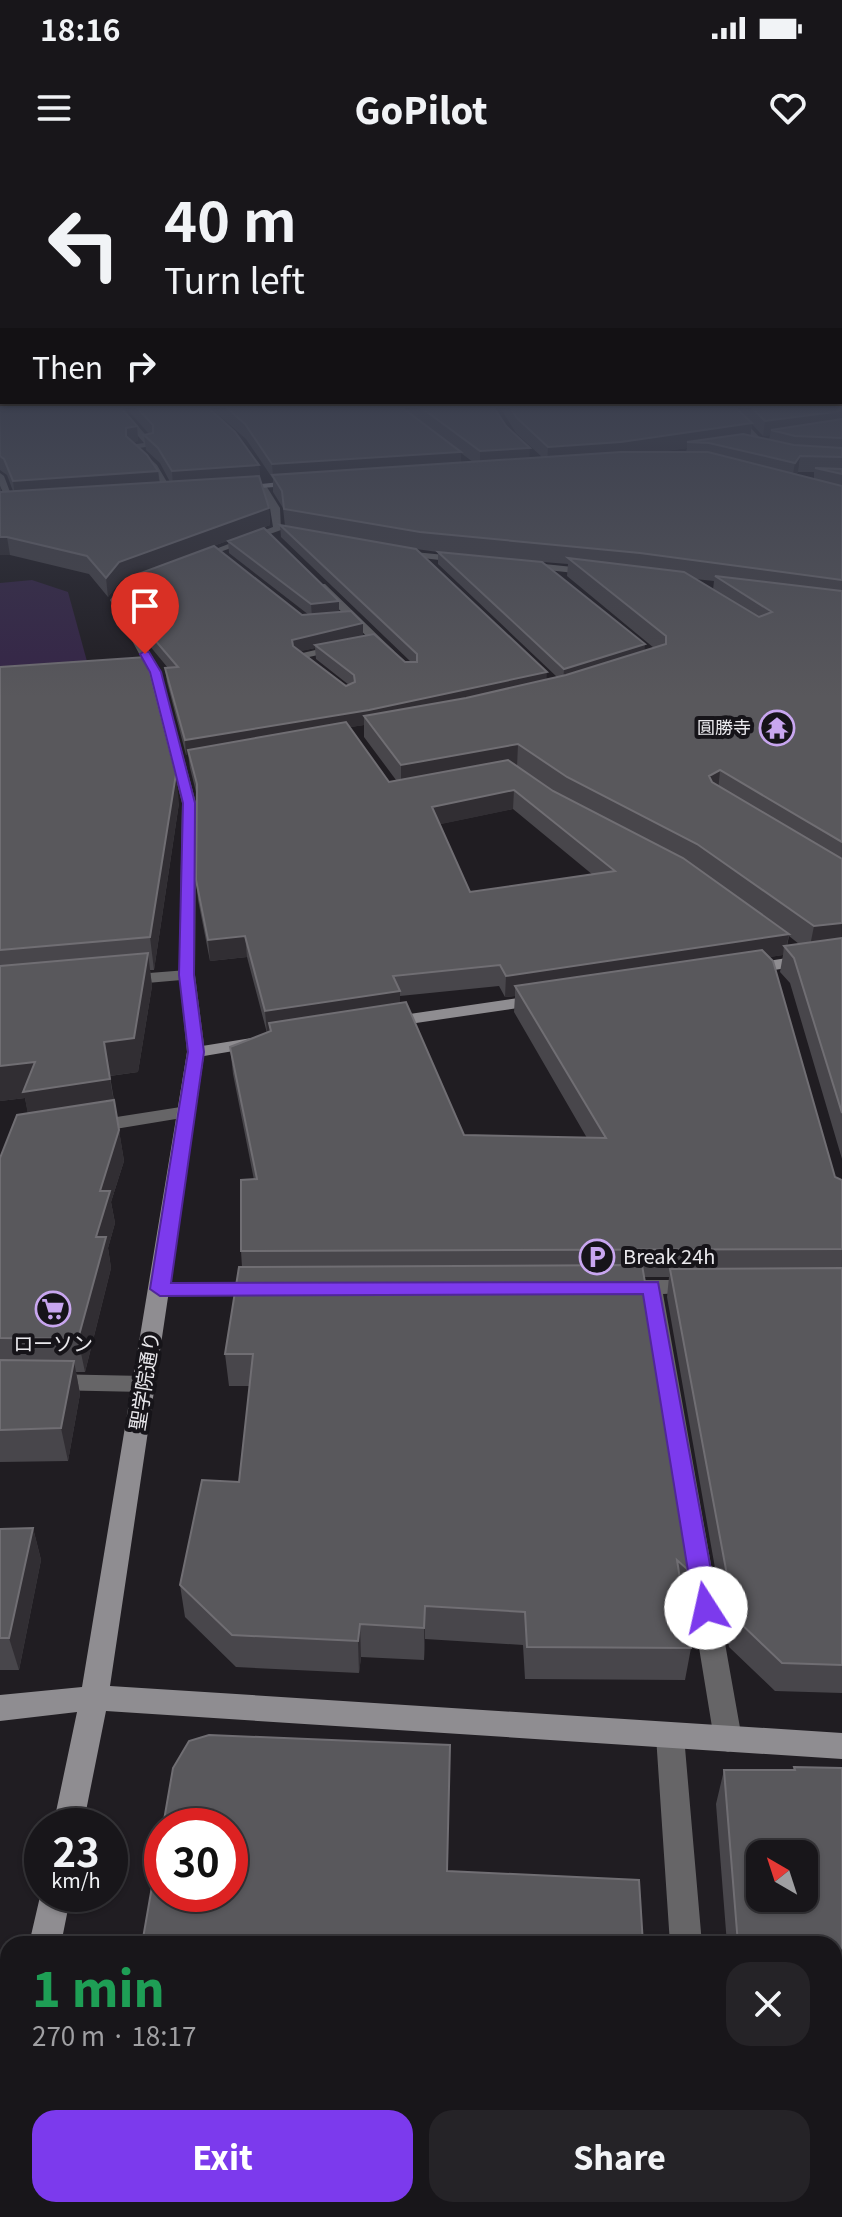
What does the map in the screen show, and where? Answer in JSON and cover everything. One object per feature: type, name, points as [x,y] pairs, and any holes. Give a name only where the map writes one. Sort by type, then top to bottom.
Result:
[{"type":"street","points":[[273,535],[278,528],[274,505]]},
{"type":"street","points":[[273,535],[289,533]]},
{"type":"street","name":"聖学院通り","points":[[72,1808],[94,1698],[196,1052],[187,975],[189,803],[155,672],[115,600],[126,585],[273,535]]},
{"type":"street","points":[[391,551],[482,561]]},
{"type":"street","points":[[217,552],[229,561]]},
{"type":"street","points":[[420,556],[431,566]]},
{"type":"street","points":[[513,564],[607,573]]},
{"type":"street","points":[[544,567],[567,585]]},
{"type":"street","points":[[310,575],[399,662]]},
{"type":"street","points":[[338,620],[353,618]]},
{"type":"street","points":[[324,675],[300,655],[376,640]]},
{"type":"street","points":[[178,763],[192,761]]},
{"type":"street","points":[[732,972],[763,967],[801,955],[842,954]]},
{"type":"street","points":[[763,967],[779,984]]},
{"type":"street","points":[[106,982],[187,975]]},
{"type":"street","points":[[374,1025],[561,997]]},
{"type":"street","points":[[196,1052],[272,1040]]},
{"type":"street","points":[[72,1130],[187,1112]]},
{"type":"street","points":[[604,1287],[715,1287]]},
{"type":"street","points":[[651,1287],[728,1739]]},
{"type":"street","points":[[160,1289],[276,1289]]},
{"type":"street","points":[[0,1381],[144,1384]]},
{"type":"street","points":[[0,1708],[94,1698],[842,1746]]},
{"type":"street","points":[[670,1736],[685,1936]]},
{"type":"street","points":[[47,1936],[51,1912]]},
{"type":"shaded area","points":[[32,580],[68,592],[88,665],[0,672],[0,583]]},
{"type":"building","points":[[0,505],[268,505],[269,508],[119,562],[106,578],[87,556],[0,537]]},
{"type":"building","points":[[284,505],[842,505],[842,580],[640,553],[420,532],[284,509]]},
{"type":"building","points":[[280,525],[416,549],[547,672],[369,710],[185,740],[165,668],[178,667],[148,632],[122,588],[130,577],[214,546],[302,615],[351,611],[363,623],[292,640],[293,646],[346,686],[355,682],[354,675],[315,645],[374,634],[405,662],[417,662],[417,654]]},
{"type":"building","points":[[264,528],[339,601],[311,604],[228,541]]},
{"type":"building","points":[[438,552],[542,562],[645,644],[564,669]]},
{"type":"building","points":[[568,558],[684,572],[759,617],[772,612],[715,576],[842,591],[842,842],[720,770],[709,776],[712,782],[842,859],[842,923],[814,926],[697,844],[567,777],[518,744],[401,765],[364,716],[466,698],[566,675],[666,644],[666,636]]},
{"type":"building","points":[[146,657],[176,774],[150,937],[0,950],[0,667]]},
{"type":"building","points":[[346,722],[389,782],[508,760],[553,791],[683,858],[789,934],[506,976],[500,965],[393,976],[400,991],[265,1011],[245,936],[208,940],[196,880],[197,784],[188,750]],"holes":[[[514,790],[615,871],[470,892],[432,807]]]},
{"type":"building","points":[[842,938],[842,1113],[794,958],[784,946]]},
{"type":"building","points":[[762,950],[773,961],[835,1177],[842,1180],[842,1249],[241,1251],[241,1180],[257,1179],[230,1047],[271,1031],[269,1023],[406,1002],[464,1135],[606,1138],[515,986]]},
{"type":"building","points":[[148,953],[134,1038],[104,1042],[110,1079],[23,1092],[35,1062],[0,1066],[0,966]]},
{"type":"building","points":[[114,1100],[119,1130],[100,1191],[110,1191],[96,1237],[106,1237],[78,1339],[0,1338],[0,1158],[17,1115]]},
{"type":"building","points":[[642,1265],[696,1577],[677,1560],[691,1648],[527,1647],[525,1612],[425,1606],[424,1628],[360,1624],[358,1641],[232,1635],[180,1585],[202,1480],[239,1482],[253,1354],[225,1354],[239,1267]]},
{"type":"building","points":[[842,1268],[842,1665],[782,1663],[735,1618],[670,1269]]},
{"type":"building","points":[[0,1360],[74,1361],[61,1428],[0,1430]]},
{"type":"building","points":[[33,1528],[9,1638],[0,1638],[0,1529]]},
{"type":"building","points":[[209,1735],[450,1745],[447,1871],[639,1880],[642,1936],[143,1936],[148,1912],[248,1912],[248,1808],[166,1808],[173,1768],[189,1741]]},
{"type":"building","points":[[842,1768],[842,1936],[737,1936],[724,1770]]},
{"type":"place","name":"圓勝寺","points":[[777,728]]},
{"type":"place","name":"Break 24h","points":[[597,1257]]},
{"type":"place","name":"ローソン","points":[[53,1309]]},
{"type":"route","points":[[145,654],[155,672],[189,803],[187,975],[196,1052],[160,1289],[651,1287],[706,1608]]}]
